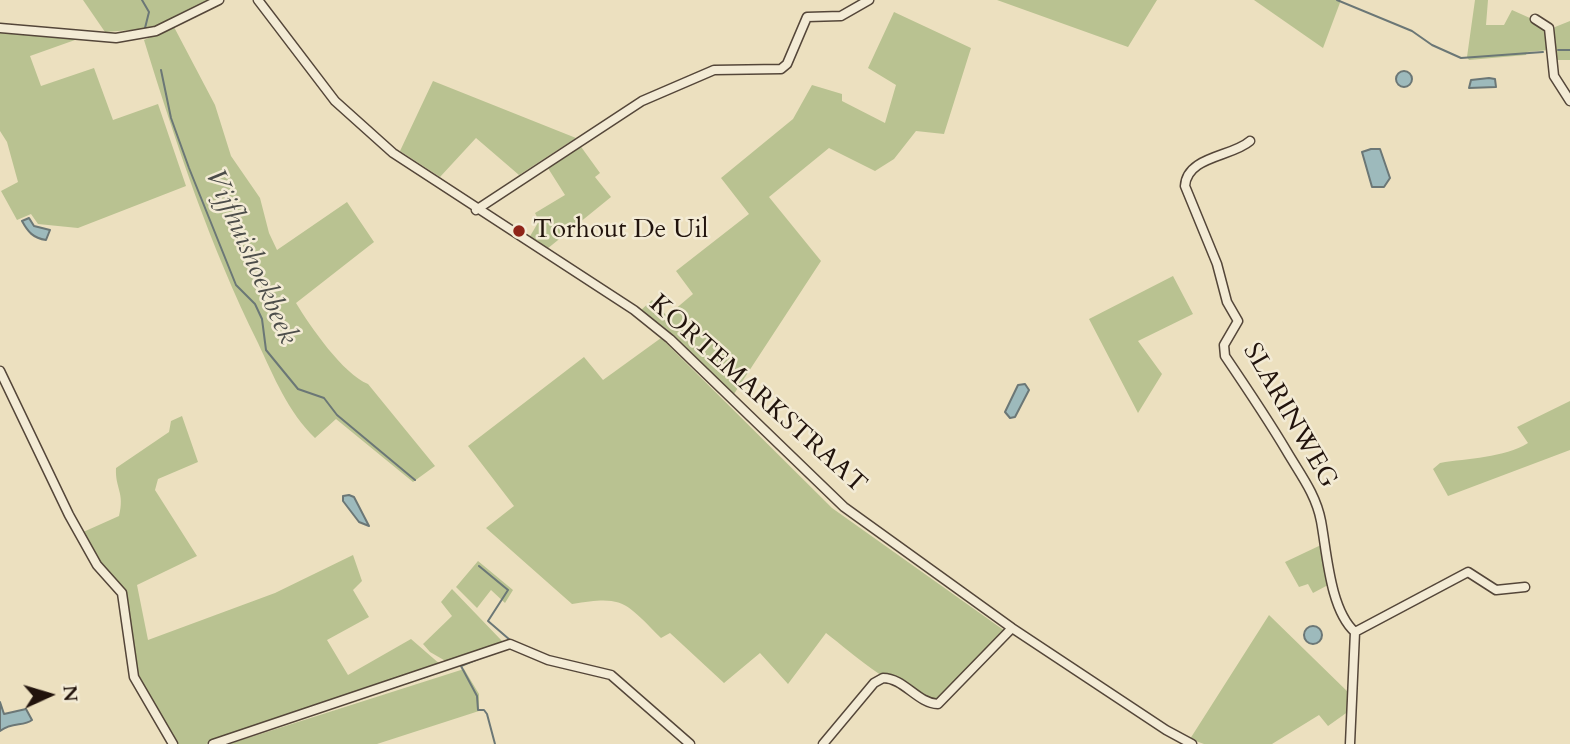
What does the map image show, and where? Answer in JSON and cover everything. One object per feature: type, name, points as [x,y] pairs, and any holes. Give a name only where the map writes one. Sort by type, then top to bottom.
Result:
[{"type":"street","points":[[0,28],[116,38],[156,31],[219,0]]},
{"type":"street","name":"KORTEMARKSTRAAT","points":[[258,0],[335,101],[393,153],[634,310],[670,339],[844,507],[1012,628],[1166,730],[1192,744]]},
{"type":"street","points":[[476,209],[642,102],[714,70],[780,69],[787,64],[807,17],[841,16],[855,11],[869,0]]},
{"type":"street","points":[[1535,19],[1549,28],[1554,76],[1570,101]]},
{"type":"street","name":"SLARINWEG","points":[[1250,141],[1194,168],[1186,179],[1185,186],[1217,264],[1226,299],[1238,321],[1224,345],[1225,356],[1245,382],[1318,504],[1326,556],[1337,599],[1346,621],[1355,632]]},
{"type":"street","points":[[0,371],[68,515],[97,565],[122,593],[134,677],[173,744]]},
{"type":"street","points":[[1350,744],[1355,632],[1468,572],[1496,590],[1525,587]]},
{"type":"street","points":[[823,744],[874,683],[883,678],[898,683],[927,703],[938,704],[1012,628]]},
{"type":"street","points":[[213,744],[510,645],[548,660],[611,675],[690,744]]},
{"type":"green space","points":[[83,0],[209,0],[157,28],[105,32]]},
{"type":"green space","points":[[997,0],[1157,0],[1128,47]]},
{"type":"green space","points":[[1254,0],[1341,0],[1323,48]]},
{"type":"green space","points":[[1475,0],[1488,0],[1486,25],[1504,25],[1512,10],[1545,25],[1549,50],[1527,52],[1526,55],[1469,60],[1467,57]]},
{"type":"green space","points":[[894,12],[971,48],[944,134],[916,131],[894,159],[875,171],[829,148],[769,197],[821,261],[734,394],[640,311],[652,300],[667,316],[693,294],[676,271],[749,214],[721,178],[793,119],[812,85],[842,94],[842,101],[885,123],[896,85],[868,68]]},
{"type":"green space","points":[[1570,21],[1570,60],[1555,60],[1552,39],[1555,27]]},
{"type":"green space","points":[[174,27],[215,105],[231,156],[260,198],[269,233],[277,250],[347,202],[374,242],[296,303],[338,360],[358,379],[368,384],[435,466],[413,482],[336,419],[315,438],[305,428],[282,393],[209,232],[181,156],[144,40]]},
{"type":"green space","points":[[0,30],[74,35],[75,40],[30,56],[41,86],[94,68],[113,120],[158,104],[186,186],[78,228],[38,224],[31,214],[17,220],[1,191],[18,182],[7,142],[0,131]]},
{"type":"green space","points":[[433,81],[576,138],[519,175],[476,138],[440,177],[400,151]]},
{"type":"green space","points":[[579,144],[600,173],[595,177],[611,197],[547,249],[529,238],[539,221],[535,213],[565,195],[546,165]]},
{"type":"green space","points":[[1173,276],[1193,314],[1138,341],[1162,374],[1138,413],[1089,319]]},
{"type":"green space","points":[[661,338],[832,508],[1005,631],[938,700],[925,698],[895,684],[826,633],[788,684],[760,653],[724,683],[670,633],[661,638],[631,609],[622,604],[603,600],[572,604],[486,528],[514,506],[468,446],[584,357],[603,380]]},
{"type":"green space","points":[[1570,401],[1570,450],[1448,496],[1433,469],[1440,463],[1497,455],[1518,448],[1528,443],[1517,427]]},
{"type":"green space","points":[[182,416],[198,462],[158,479],[155,490],[197,556],[137,585],[148,640],[275,593],[353,555],[362,581],[353,590],[369,617],[327,640],[348,675],[411,639],[441,665],[206,744],[174,744],[137,681],[127,602],[81,533],[119,516],[121,501],[116,468],[169,432],[171,421]]},
{"type":"green space","points":[[1321,545],[1328,585],[1313,593],[1308,584],[1299,587],[1285,562]]},
{"type":"green space","points":[[478,561],[513,590],[505,603],[491,590],[477,608],[456,587]]},
{"type":"green space","points":[[452,589],[503,642],[449,663],[430,652],[423,644],[452,616],[441,602]]},
{"type":"green space","points":[[1269,615],[1350,694],[1349,711],[1328,726],[1319,715],[1272,744],[1204,744],[1190,739]]},
{"type":"green space","points":[[464,669],[479,694],[479,711],[377,744],[229,744]]},
{"type":"water","points":[[1401,71],[1407,71],[1412,79],[1410,85],[1401,87],[1396,82],[1396,76]]},
{"type":"water","points":[[1495,79],[1496,87],[1469,88],[1471,80]]},
{"type":"water","points":[[1380,149],[1390,178],[1384,187],[1372,187],[1362,152]]},
{"type":"water","points":[[29,218],[34,226],[50,230],[46,240],[34,236],[26,228],[22,221]]},
{"type":"water","points":[[1025,384],[1029,390],[1015,417],[1010,418],[1005,412],[1018,385]]},
{"type":"water","points":[[343,496],[354,497],[369,526],[359,522],[343,501]]},
{"type":"water","points":[[1313,626],[1319,629],[1322,635],[1319,641],[1313,644],[1307,641],[1304,635],[1307,629]]},
{"type":"water","points":[[0,702],[4,714],[26,709],[32,720],[0,731]]},
{"type":"waterway","name":"Vijfhuishoekbeek","points":[[142,0],[149,12],[145,28]]},
{"type":"waterway","points":[[1337,0],[1412,31],[1432,45],[1461,58],[1543,52]]},
{"type":"waterway","points":[[1558,50],[1570,50]]},
{"type":"waterway","name":"Vijfhuishoekbeek","points":[[161,70],[171,118],[189,168],[236,285],[255,304],[262,319],[266,350],[298,389],[324,398],[337,415],[415,480]]},
{"type":"waterway","name":"Vijfhuishoekbeek","points":[[479,566],[508,590],[488,621],[510,640]]},
{"type":"waterway","name":"Vijfhuishoekbeek","points":[[483,657],[461,666],[477,696],[478,710],[484,710],[487,714],[495,744]]},
{"type":"place","name":"Torhout De Uil","points":[[519,231]]}]
